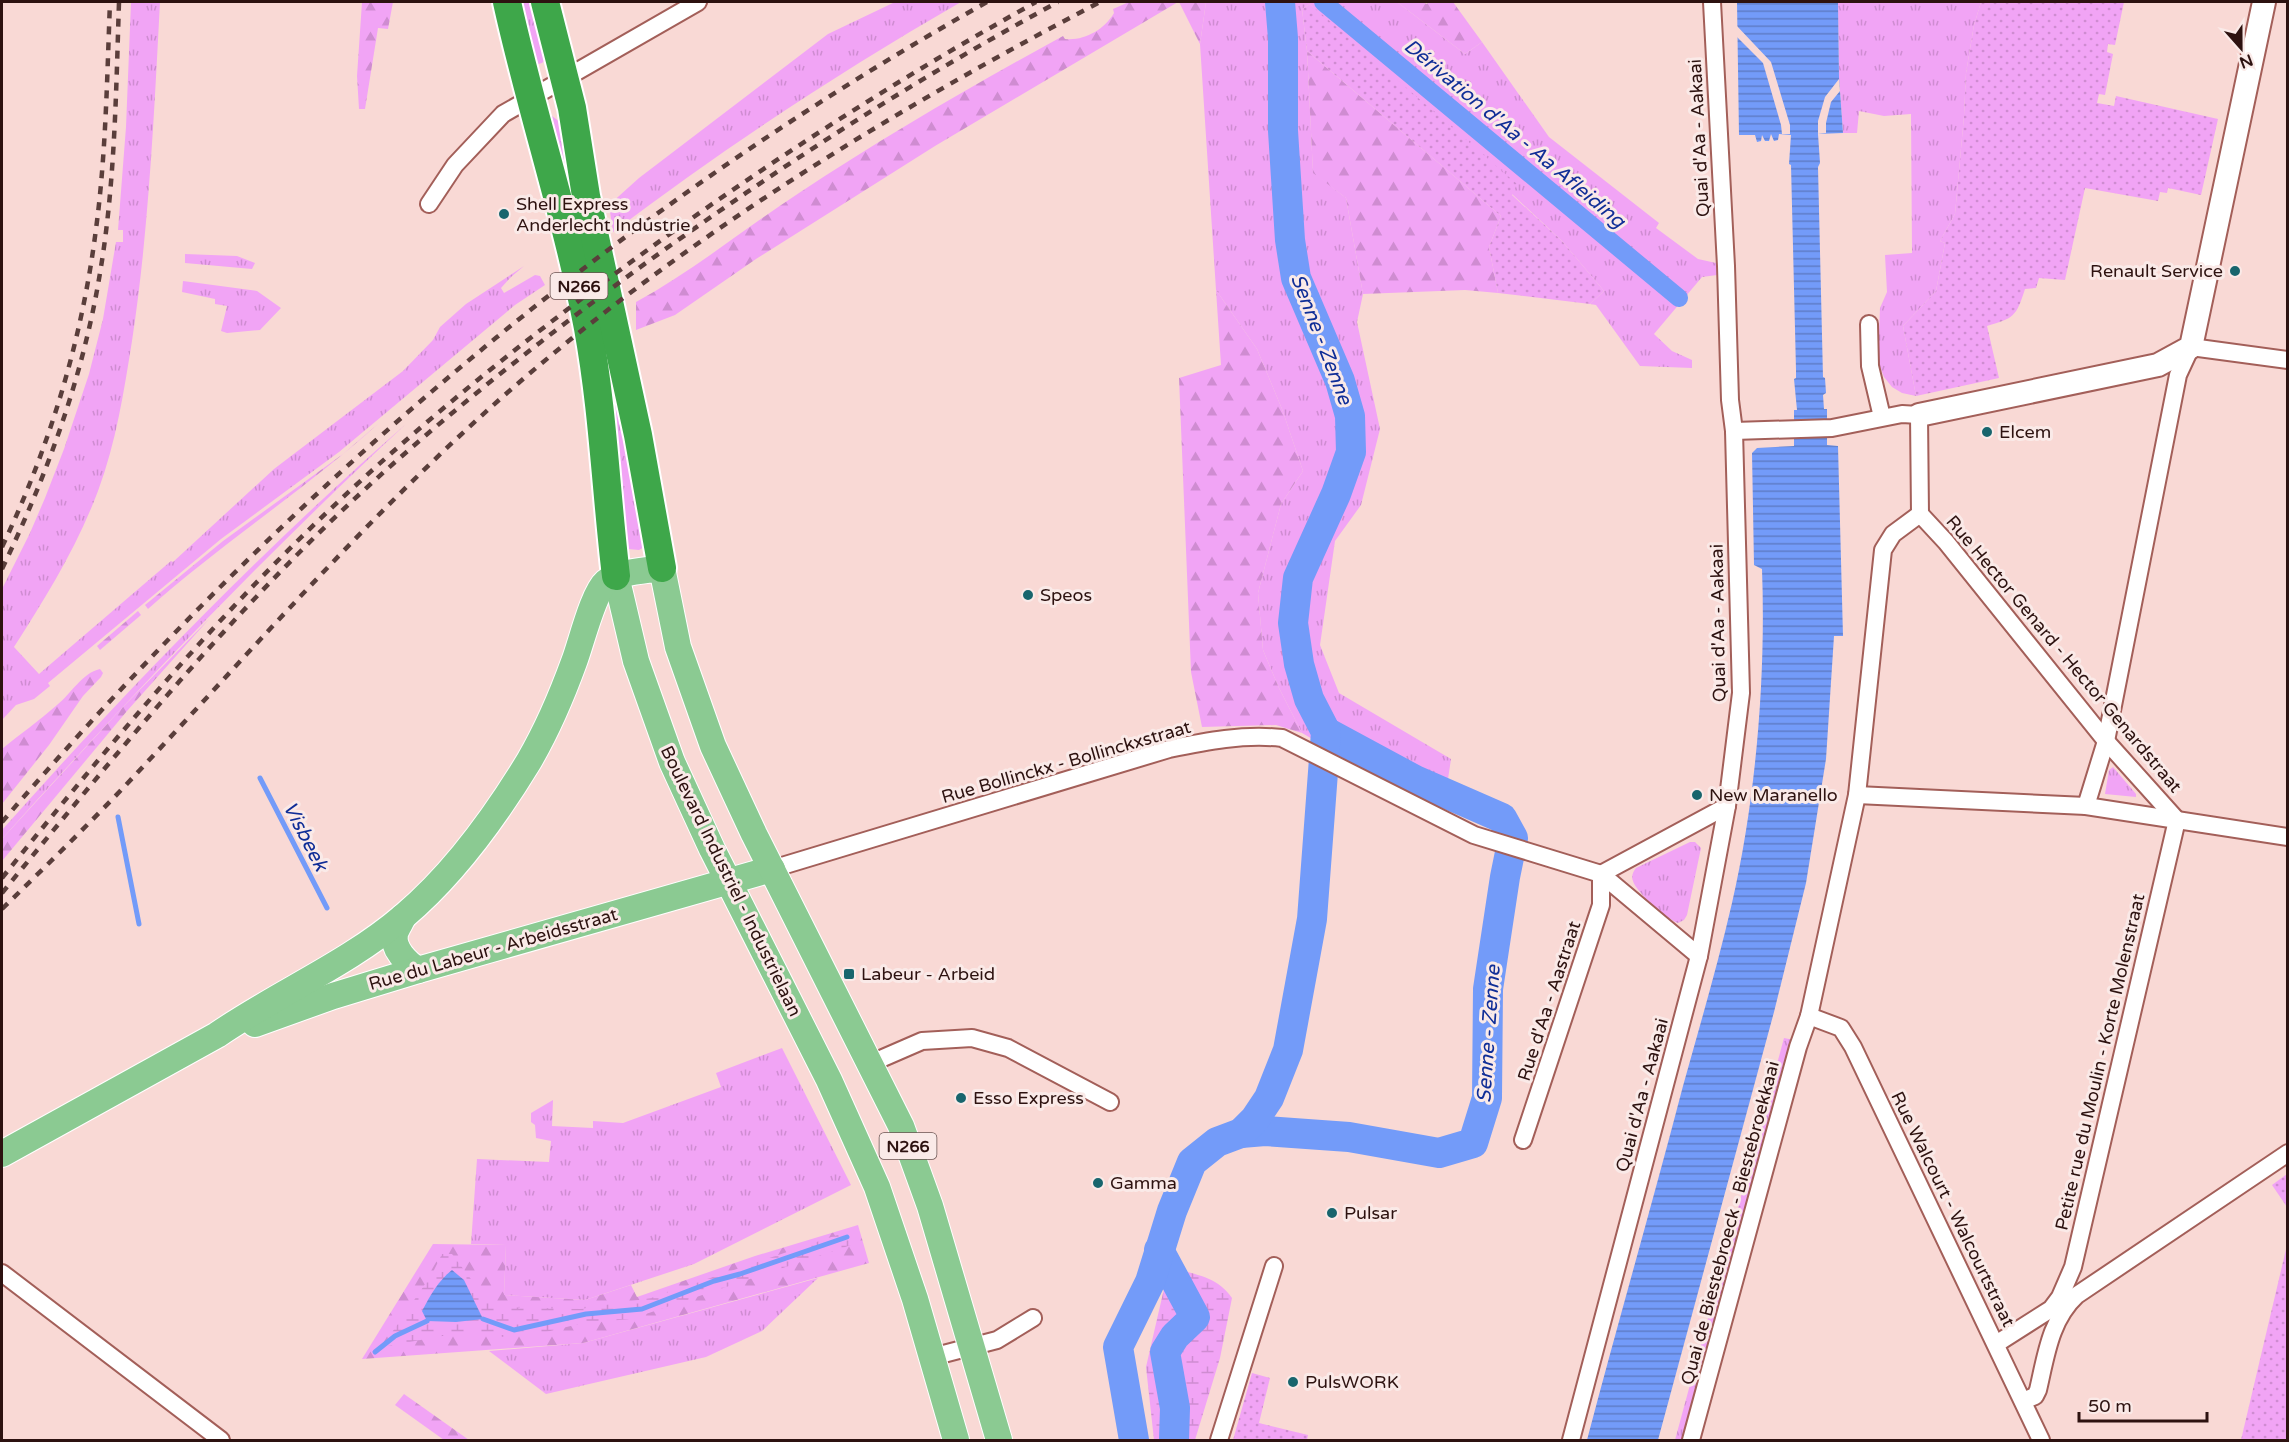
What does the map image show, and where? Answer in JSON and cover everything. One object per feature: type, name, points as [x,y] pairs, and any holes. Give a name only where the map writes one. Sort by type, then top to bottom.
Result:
[{"type":"highway","name":"Boulevard Industriel - Industrielaan","points":[[507,2],[570,242],[588,327],[601,408],[616,576]]},
{"type":"highway","name":"N266","points":[[545,2],[565,79],[586,196],[638,435],[662,568]]},
{"type":"main road","points":[[2,1154],[217,1035],[250,1012],[335,964],[403,917],[428,894],[475,839],[510,792],[535,750],[558,703],[604,583],[616,576],[662,568]]},
{"type":"main road","name":"N266","points":[[662,568],[678,648],[696,701],[722,765],[901,1126],[930,1206],[999,1440]]},
{"type":"main road","name":"Boulevard Industriel - Industrielaan","points":[[616,576],[636,661],[653,714],[688,799],[829,1080],[877,1187],[932,1357],[956,1440]]},
{"type":"main road","name":"Rue du Labeur - Arbeidsstraat","points":[[217,1035],[418,970],[772,869]]},
{"type":"main road","points":[[403,917],[395,934],[396,946],[418,970]]},
{"type":"main road","points":[[335,964],[352,990]]},
{"type":"street","points":[[429,204],[454,165],[503,114],[698,2]]},
{"type":"street","name":"Quai d'Aa - Aakaai","points":[[1570,1440],[1699,956],[1727,806],[1741,693],[1734,432],[1712,2]]},
{"type":"street","points":[[2086,806],[2106,741],[2178,375],[2191,347],[2264,2]]},
{"type":"street","points":[[1869,324],[1870,366],[1882,417]]},
{"type":"street","points":[[1734,432],[1832,428],[1902,414],[1919,415],[2158,364],[2191,347],[2288,360]]},
{"type":"street","points":[[1919,415],[1920,514]]},
{"type":"street","name":"Rue Hector Genard - Hector Genardstraat","points":[[1920,514],[1953,551],[2106,741],[2177,820]]},
{"type":"street","name":"Quai de Biestebroeck - Biestebroekkaai","points":[[1692,1440],[1795,1059],[1809,1016],[1857,795],[1883,550],[1893,534],[1920,514]]},
{"type":"street","name":"Rue Bollinckx - Bollinckxstraat","points":[[772,869],[1169,749],[1217,739],[1265,736],[1282,738],[1474,835],[1601,873],[1699,956]]},
{"type":"street","points":[[1857,795],[2086,806],[2288,837]]},
{"type":"street","points":[[1601,873],[1727,806]]},
{"type":"street","name":"Petite rue du Moulin - Korte Molenstraat","points":[[2023,1401],[2035,1395],[2038,1390],[2054,1326],[2055,1311],[2073,1267],[2177,820]]},
{"type":"street","name":"Rue d'Aa - Aastraat","points":[[1523,1140],[1601,905],[1601,873]]},
{"type":"street","name":"Rue Walcourt - Walcourtstraat","points":[[1809,1016],[1841,1028],[1852,1047],[2041,1440]]},
{"type":"street","points":[[869,1064],[922,1041],[972,1038],[1008,1048],[1110,1102]]},
{"type":"street","points":[[1996,1344],[2055,1311],[2288,1153]]},
{"type":"street","points":[[1219,1440],[1274,1266]]},
{"type":"street","points":[[2073,1267],[2092,1284]]},
{"type":"street","points":[[2,1273],[221,1440]]},
{"type":"street","points":[[932,1357],[997,1340],[1033,1318]]},
{"type":"green space","points":[[131,2],[160,2],[150,172],[138,299],[119,417],[98,491],[71,552],[14,647],[39,674],[171,561],[173,562],[274,469],[403,371],[433,340],[440,327],[466,304],[524,266],[501,288],[504,293],[535,275],[540,276],[545,285],[515,305],[339,452],[221,539],[48,683],[50,686],[34,699],[16,705],[2,720],[2,589],[30,533],[64,449],[89,374],[103,319],[116,242],[123,242],[123,230],[118,230],[126,127]]},
{"type":"green space","points":[[362,2],[393,2],[388,29],[378,28],[365,109],[359,109],[357,76]]},
{"type":"green space","points":[[519,2],[535,2],[550,55],[542,63],[535,65]]},
{"type":"green space","points":[[895,2],[961,2],[784,111],[697,170],[613,232],[609,205],[639,178],[828,34]]},
{"type":"green space","points":[[1129,2],[1178,2],[935,146],[756,259],[675,315],[636,330],[636,302],[698,263],[799,193],[929,112],[1063,36],[1065,39],[1072,39],[1093,33],[1110,19],[1114,13],[1113,9]]},
{"type":"green space","points":[[1179,2],[1206,2],[1200,44]]},
{"type":"green space","points":[[1206,2],[1397,2],[1465,54],[1482,42],[1549,137],[1659,223],[1656,228],[1698,259],[1716,263],[1717,275],[1702,277],[1654,334],[1672,351],[1692,360],[1692,368],[1640,366],[1596,305],[1590,304],[1604,291],[1562,241],[1310,4],[1302,9],[1307,51],[1313,172],[1346,198],[1363,294],[1357,322],[1380,429],[1361,505],[1335,541],[1320,645],[1339,693],[1451,759],[1444,806],[1378,777],[1302,733],[1263,650],[1258,593],[1281,504],[1303,471],[1282,409],[1257,349],[1216,290],[1200,44]]},
{"type":"green space","points":[[1397,2],[1424,2],[1426,4],[1453,2],[1482,42],[1465,54]]},
{"type":"green space","points":[[1838,2],[1981,2],[1974,25],[1966,73],[1955,214],[1940,241],[1945,243],[1936,291],[1903,326],[1916,396],[1902,393],[1892,387],[1884,377],[1878,362],[1880,308],[1887,292],[1885,255],[1912,253],[1911,114],[1884,116],[1859,111],[1857,133],[1843,133],[1839,77]]},
{"type":"green space","points":[[1981,2],[2124,2],[2115,45],[2108,44],[2107,52],[2113,54],[2105,95],[2099,94],[2097,103],[2114,106],[2116,96],[2218,119],[2201,195],[2168,188],[2167,193],[2160,192],[2158,201],[2085,188],[2065,280],[2039,278],[2036,288],[2025,289],[2013,315],[1987,326],[1999,378],[1916,396],[1903,326],[1936,291],[1945,243],[1940,241],[1955,214],[1966,73],[1974,25]]},
{"type":"green space","points":[[1310,4],[1517,184],[1512,195],[1562,241],[1604,291],[1590,304],[1498,293],[1489,247],[1501,216],[1307,51],[1302,9]]},
{"type":"green space","points":[[1307,51],[1501,216],[1489,247],[1498,293],[1465,290],[1363,294],[1346,198],[1313,173]]},
{"type":"green space","points":[[552,116],[564,125],[646,546],[639,550],[628,549],[625,542],[548,120]]},
{"type":"green space","points":[[185,254],[237,256],[255,263],[252,269],[185,263]]},
{"type":"green space","points":[[183,281],[257,291],[281,308],[260,330],[227,333],[221,331],[227,306],[215,304],[215,299],[182,292]]},
{"type":"green space","points":[[1216,290],[1257,349],[1282,409],[1303,471],[1281,504],[1258,593],[1263,650],[1302,733],[1276,725],[1202,727],[1191,672],[1179,378],[1221,365]]},
{"type":"green space","points":[[406,424],[301,524],[199,627],[2,839],[2,830],[148,672],[300,520]]},
{"type":"green space","points":[[342,455],[205,561],[148,609],[145,605],[223,541]]},
{"type":"green space","points":[[138,611],[141,615],[100,650],[97,646]]},
{"type":"green space","points":[[210,618],[127,711],[2,861],[2,839],[120,710]]},
{"type":"green space","points":[[100,669],[103,673],[101,677],[83,696],[49,745],[2,804],[2,749],[57,705],[82,679]]},
{"type":"green space","points":[[2113,767],[2136,794],[2136,797],[2105,794],[2109,770]]},
{"type":"green space","points":[[1690,842],[1695,842],[1701,848],[1687,915],[1678,923],[1667,917],[1645,898],[1635,886],[1632,876],[1636,868]]},
{"type":"green space","points":[[1784,1038],[1794,1040],[1687,1440],[1675,1440]]},
{"type":"green space","points":[[782,1048],[851,1185],[694,1264],[585,1300],[504,1295],[506,1245],[471,1244],[477,1159],[549,1162],[551,1141],[536,1138],[531,1113],[553,1100],[552,1126],[593,1128],[593,1121],[623,1123],[721,1087],[716,1073]]},
{"type":"green space","points":[[2287,1174],[2287,1207],[2272,1185]]},
{"type":"green space","points":[[858,1225],[869,1263],[583,1343],[362,1359],[433,1244],[506,1245],[504,1295],[585,1300],[631,1285],[637,1297],[755,1256]]},
{"type":"green space","points":[[846,1232],[854,1244],[631,1319],[583,1323],[542,1333],[505,1337],[459,1333],[382,1347],[432,1274],[442,1254],[452,1254],[492,1307],[580,1309],[651,1298]]},
{"type":"green space","points":[[2287,1245],[2287,1440],[2241,1440]]},
{"type":"green space","points":[[1179,1270],[1215,1282],[1232,1298],[1220,1358],[1195,1440],[1154,1440],[1146,1367],[1166,1280],[1169,1275]]},
{"type":"green space","points":[[818,1278],[762,1331],[706,1357],[546,1394],[489,1351],[583,1343]]},
{"type":"green space","points":[[1252,1373],[1270,1378],[1259,1423],[1308,1435],[1307,1440],[1233,1440]]},
{"type":"green space","points":[[404,1394],[469,1440],[444,1440],[395,1405]]},
{"type":"water","points":[[1737,2],[1838,2],[1839,77],[1843,133],[1818,134],[1820,163],[1818,167],[1823,377],[1826,393],[1823,395],[1824,409],[1827,409],[1827,445],[1838,446],[1843,636],[1834,636],[1826,759],[1806,883],[1774,1012],[1658,1440],[1587,1440],[1721,949],[1747,822],[1758,737],[1763,610],[1762,569],[1754,565],[1752,453],[1757,448],[1794,446],[1794,410],[1797,410],[1794,379],[1796,370],[1791,165],[1789,164],[1791,135],[1779,134],[1778,140],[1774,141],[1771,134],[1769,141],[1765,141],[1762,135],[1761,141],[1757,142],[1755,135],[1739,135]]},
{"type":"water","points":[[452,1270],[464,1280],[483,1319],[456,1322],[427,1321],[422,1311],[438,1284]]},
{"type":"pier","points":[[1736,25],[1771,62],[1790,125],[1790,134],[1782,134],[1763,63],[1736,36]]},
{"type":"pier","points":[[1839,79],[1840,91],[1831,102],[1826,133],[1818,134],[1818,121],[1825,97]]},
{"type":"waterway","name":"Senne - Zenne","points":[[1134,1440],[1118,1347],[1150,1282],[1172,1211],[1192,1162],[1217,1142],[1241,1133],[1255,1119],[1269,1098],[1288,1050],[1312,919],[1326,732],[1309,699],[1299,664],[1293,623],[1298,578],[1336,494],[1351,452],[1350,416],[1340,381],[1296,278],[1290,240],[1283,131],[1283,38],[1280,2]]},
{"type":"waterway","name":"Dérivation d'Aa - Aa Afleiding","points":[[1323,2],[1679,298]]},
{"type":"waterway","name":"Senne - Zenne","points":[[1241,1133],[1265,1131],[1349,1137],[1439,1153],[1473,1143],[1487,1098],[1488,989],[1513,838],[1502,818],[1415,780],[1326,732]]},
{"type":"waterway","name":"Visbeek","points":[[260,778],[327,908]]},
{"type":"waterway","name":"Visbeek","points":[[118,817],[139,924]]},
{"type":"waterway","points":[[483,1319],[514,1330],[586,1314],[642,1309],[714,1281],[847,1237]]},
{"type":"waterway","points":[[1159,1250],[1195,1317],[1175,1336],[1165,1352],[1175,1408],[1174,1440]]},
{"type":"waterway","points":[[375,1352],[395,1336],[427,1321]]},
{"type":"railway","points":[[2,547],[49,431],[62,392],[82,311],[96,229],[102,172],[110,2]]},
{"type":"railway","points":[[2,569],[34,498],[62,425],[93,312],[105,239],[112,172],[119,2]]},
{"type":"railway","points":[[2,822],[110,702],[221,586],[338,475],[458,369],[584,268],[714,174],[848,85],[987,2]]},
{"type":"railway","points":[[2,878],[123,731],[250,589],[340,500],[440,411],[580,300],[769,165],[874,97],[1036,2]]},
{"type":"railway","points":[[2,893],[119,752],[240,614],[326,526],[439,424],[598,298],[740,197],[897,95],[1058,2]]},
{"type":"railway","points":[[2,909],[124,787],[394,499],[490,408],[560,348],[632,292],[782,186],[939,90],[1100,2]]},
{"type":"place","name":"Shell Express Anderlecht Industrie","points":[[504,214]]},
{"type":"place","name":"Renault Service","points":[[2235,271]]},
{"type":"place","name":"Elcem","points":[[1987,432]]},
{"type":"place","name":"Speos","points":[[1028,595]]},
{"type":"place","name":"New Maranello","points":[[1697,795]]},
{"type":"place","name":"Labeur - Arbeid","points":[[849,974]]},
{"type":"place","name":"Esso Express","points":[[961,1098]]},
{"type":"place","name":"Gamma","points":[[1098,1183]]},
{"type":"place","name":"Pulsar","points":[[1332,1213]]},
{"type":"place","name":"PulsWORK","points":[[1293,1382]]}]
